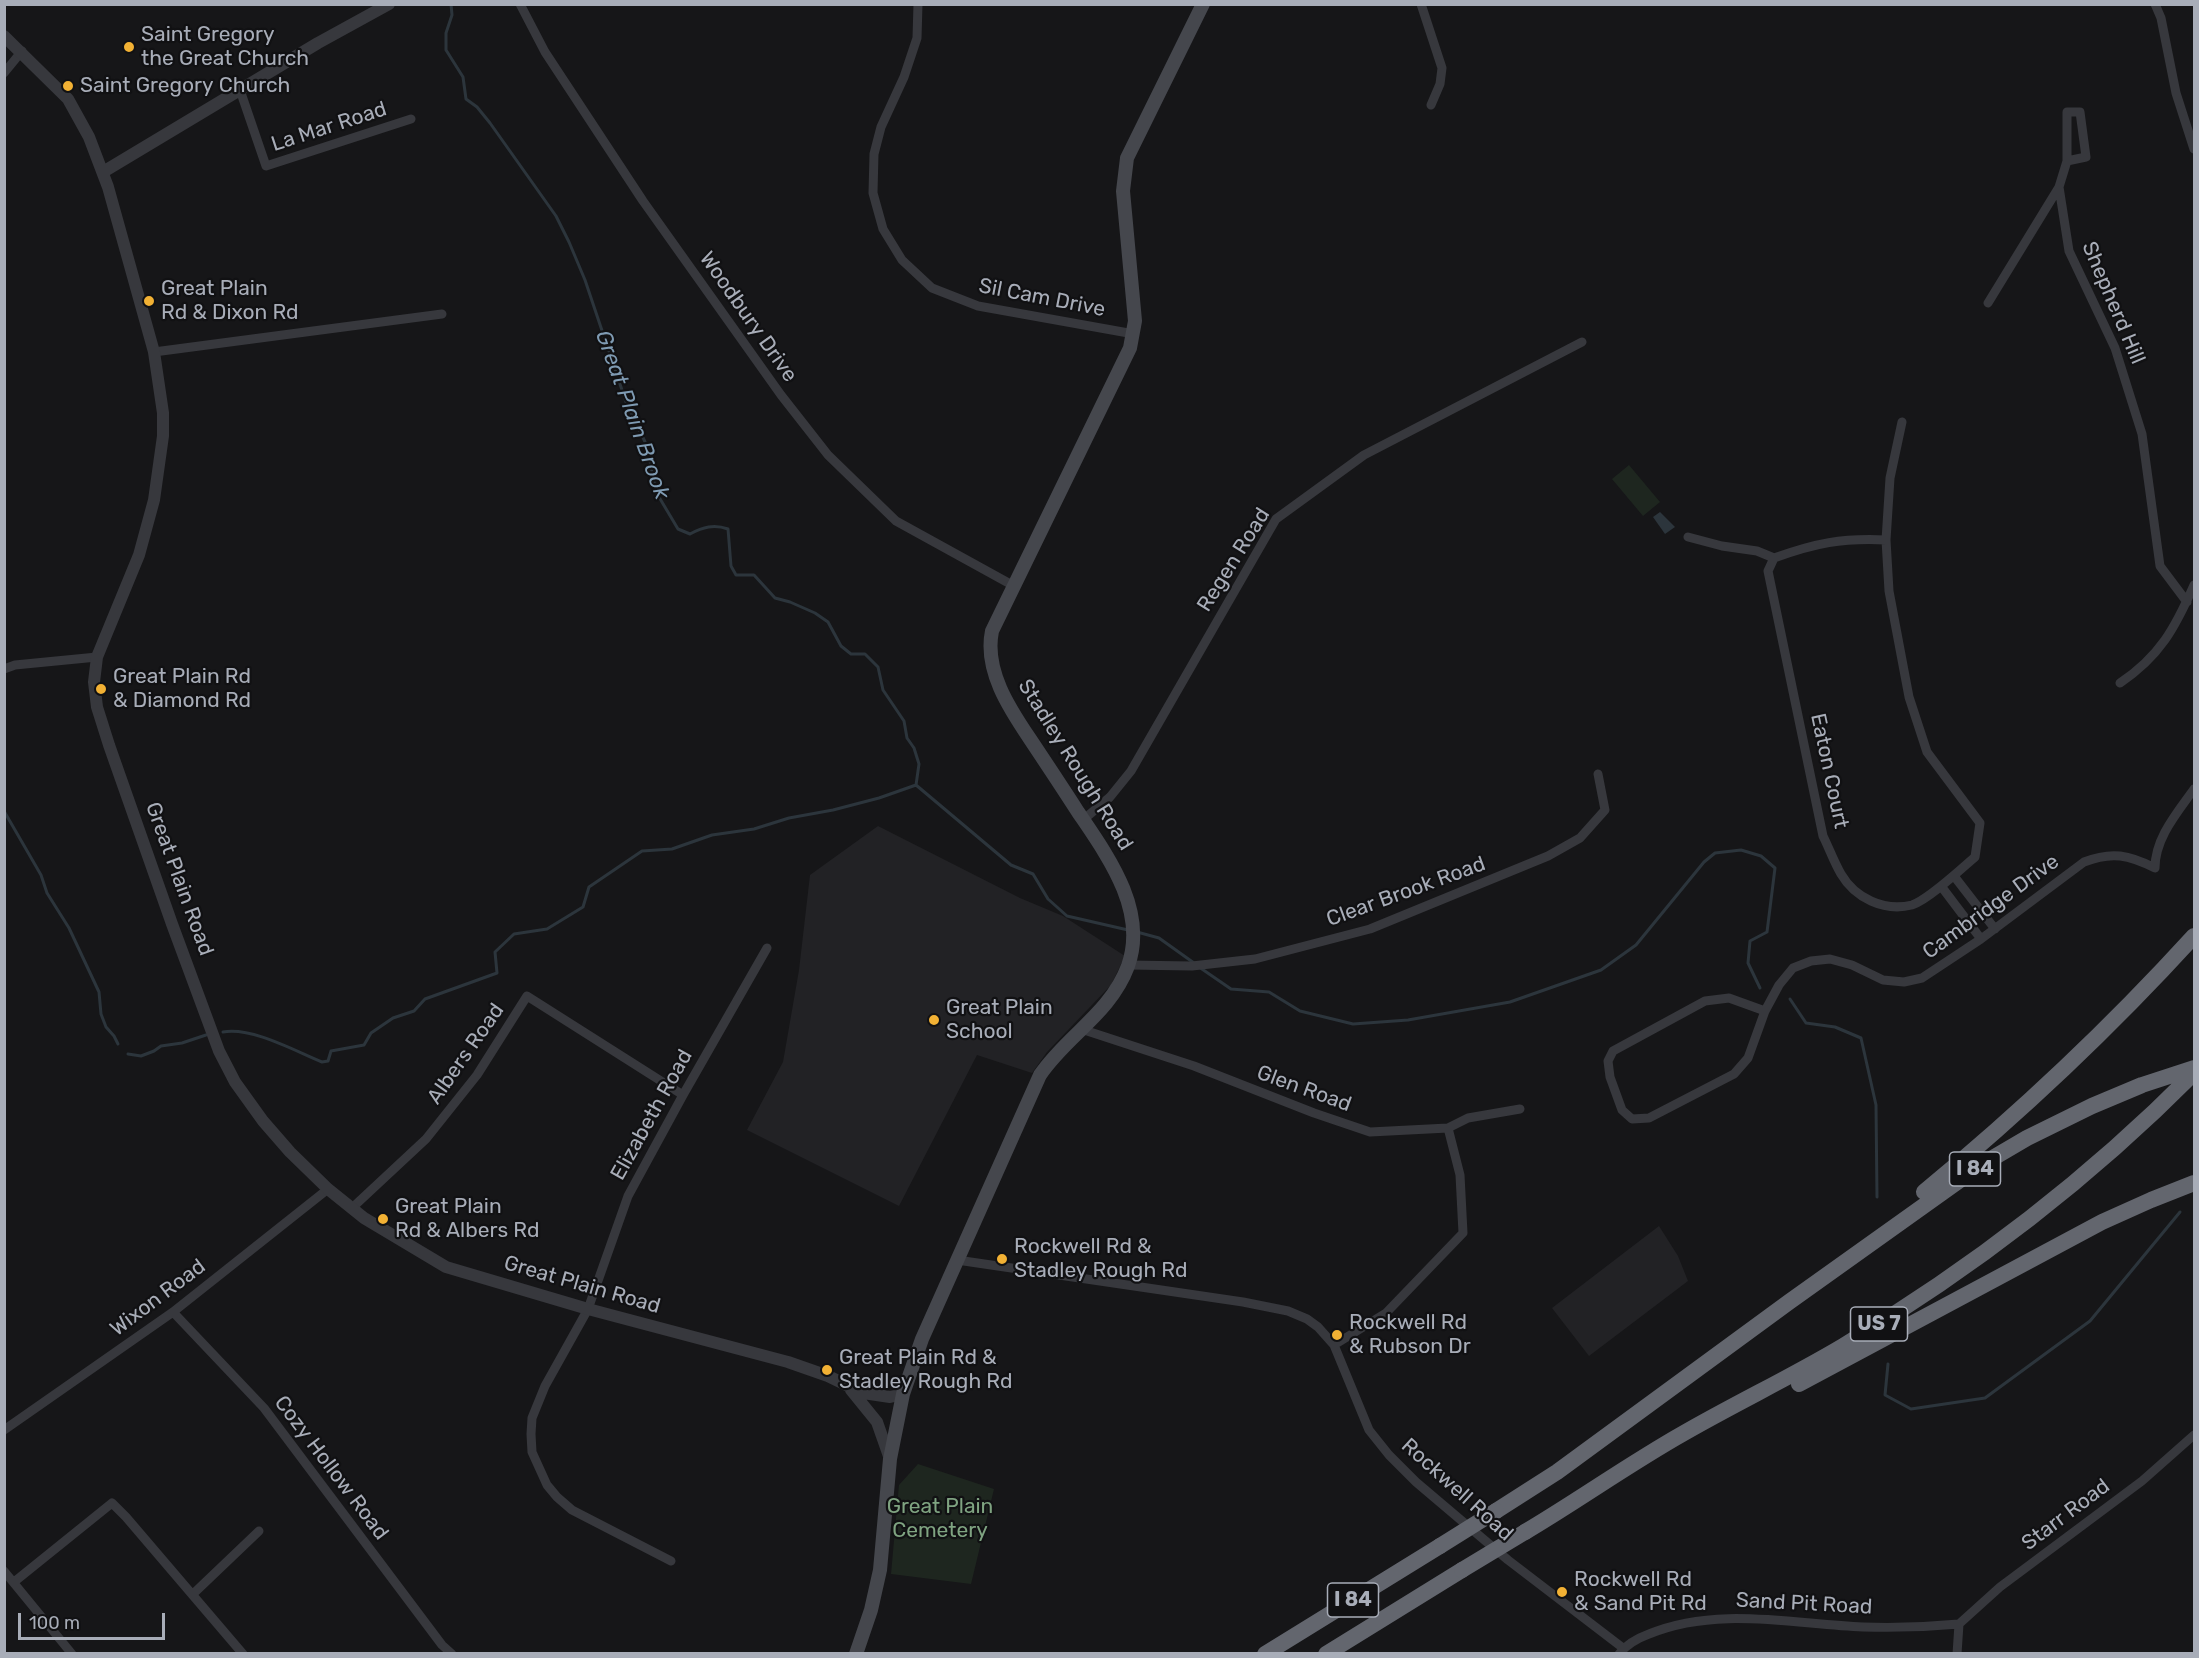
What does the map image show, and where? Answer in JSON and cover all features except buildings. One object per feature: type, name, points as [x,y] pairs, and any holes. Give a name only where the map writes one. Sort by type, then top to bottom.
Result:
[{"type":"highway","points":[[2143,988],[2194,929]]},
{"type":"highway","points":[[1789,1302],[1988,1139],[2072,1060],[2194,936]]},
{"type":"highway","name":"I 84","points":[[1265,1653],[1557,1472],[1951,1185],[2004,1151],[2059,1121],[2108,1099],[2190,1071]]},
{"type":"highway","name":"US 7","points":[[1528,1530],[1652,1451],[1832,1352],[1929,1291],[2008,1234],[2100,1161],[2147,1119],[2190,1071]]},
{"type":"highway","name":"I 84","points":[[1326,1653],[1528,1530],[2102,1222],[2194,1183]]},
{"type":"main road","name":"Stadley Rough Road","points":[[903,1394],[922,1339],[1040,1075],[1055,1055],[1114,995],[1128,965],[1132,924],[1124,890],[1114,868],[1014,714],[993,669],[988,647],[992,631],[1130,348],[1134,334],[1134,298],[1123,191],[1127,158],[1203,4]]},
{"type":"main road","name":"Great Plain Road","points":[[856,1653],[871,1610],[880,1569],[890,1459],[903,1394]]},
{"type":"street","points":[[103,172],[318,43],[389,4]]},
{"type":"street","name":"Woodbury Drive","points":[[520,4],[546,52],[643,201],[787,403],[828,455],[896,521],[1014,586]]},
{"type":"street","name":"Sil Cam Drive","points":[[918,4],[917,38],[904,77],[881,127],[874,154],[873,193],[883,229],[902,260],[932,288],[978,306],[1134,334]]},
{"type":"street","points":[[1421,4],[1442,68],[1440,84],[1431,105]]},
{"type":"street","points":[[2155,4],[2161,18],[2176,93],[2194,149]]},
{"type":"street","name":"Great Plain Road","points":[[4,36],[22,51],[68,99],[89,137],[103,172],[132,267],[154,352],[163,424],[154,500],[139,555],[97,657],[94,682],[97,707],[172,924],[219,1050],[235,1082],[263,1121],[290,1152],[328,1189],[351,1208],[446,1267],[588,1309],[789,1362],[828,1376],[863,1393],[890,1397],[903,1394]]},
{"type":"street","points":[[4,73],[22,51]]},
{"type":"street","name":"La Mar Road","points":[[240,90],[266,166],[411,119]]},
{"type":"street","name":"Shepherd Hill","points":[[1988,303],[2059,187],[2067,161],[2067,112],[2080,112],[2086,157],[2067,161]]},
{"type":"street","name":"Shepherd Hill","points":[[2059,187],[2069,252],[2115,348],[2142,434],[2160,566],[2187,602]]},
{"type":"street","points":[[154,352],[442,314]]},
{"type":"street","name":"Regen Road","points":[[1083,820],[1110,797],[1131,771],[1276,519],[1364,455],[1581,342]]},
{"type":"street","name":"Eaton Court","points":[[1774,558],[1768,571],[1823,836],[1841,875],[1859,894],[1882,907],[1913,904],[1941,886],[1975,857],[1980,823],[1927,752],[1909,697],[1889,591],[1886,540],[1890,478],[1902,422]]},
{"type":"street","points":[[1688,537],[1722,546],[1756,551],[1774,558],[1810,546],[1850,538],[1886,540]]},
{"type":"street","points":[[2120,683],[2154,656],[2172,632],[2194,585]]},
{"type":"street","points":[[4,669],[15,665],[97,657]]},
{"type":"street","name":"Clear Brook Road","points":[[1128,965],[1192,966],[1255,959],[1370,929],[1548,856],[1580,838],[1605,810],[1598,774]]},
{"type":"street","name":"Cambridge Drive","points":[[1765,1011],[1729,998],[1705,1001],[1613,1051],[1608,1061],[1610,1077],[1622,1110],[1632,1119],[1649,1118],[1734,1074],[1748,1058],[1765,1011],[1779,985],[1793,968],[1811,961],[1830,959],[1851,965],[1883,980],[1904,982],[1922,978],[1981,939],[2084,862],[2097,857],[2126,856],[2138,859],[2155,868],[2155,858],[2162,837],[2194,789]]},
{"type":"street","points":[[1954,876],[1995,928]]},
{"type":"street","points":[[1941,886],[1981,939]]},
{"type":"street","name":"Elizabeth Road","points":[[671,1561],[572,1510],[547,1485],[532,1452],[531,1434],[537,1403],[588,1309],[628,1196],[767,948]]},
{"type":"street","name":"Albers Road","points":[[351,1208],[426,1140],[477,1075],[527,996],[683,1095]]},
{"type":"street","name":"Glen Road","points":[[1081,1029],[1194,1066],[1314,1113],[1370,1132],[1448,1128],[1468,1118],[1520,1109]]},
{"type":"street","points":[[1334,1345],[1386,1313],[1463,1233],[1460,1175],[1448,1128]]},
{"type":"street","name":"Wixon Road","points":[[6,1426],[173,1312],[328,1189]]},
{"type":"street","name":"Rockwell Road","points":[[957,1260],[1243,1302],[1288,1311],[1307,1319],[1318,1327],[1334,1345],[1369,1430],[1389,1455],[1416,1482],[1513,1564],[1621,1651]]},
{"type":"street","name":"Cozy Hollow Road","points":[[173,1312],[264,1408],[442,1645],[452,1653]]},
{"type":"street","name":"Great Plain Road","points":[[848,1387],[877,1422],[890,1459]]},
{"type":"street","name":"Starr Road","points":[[1959,1624],[2000,1587],[2142,1481],[2194,1435]]},
{"type":"street","points":[[14,1582],[112,1503],[243,1653]]},
{"type":"street","points":[[192,1593],[259,1531]]},
{"type":"street","points":[[4,1571],[72,1653]]},
{"type":"street","name":"Sand Pit Road","points":[[1621,1651],[1643,1636],[1660,1629],[1703,1619],[1736,1618],[1863,1627],[1959,1624]]},
{"type":"street","points":[[1956,1653],[1959,1624]]},
{"type":"shaded area","points":[[1660,512],[1675,527],[1665,534],[1653,517]]},
{"type":"shaded area","name":"Great Plain School","points":[[878,826],[1020,898],[1063,916],[1125,956],[1111,985],[1047,1052],[1032,1073],[977,1055],[899,1206],[747,1130],[783,1062],[799,970],[810,875]]},
{"type":"shaded area","points":[[1659,1226],[1678,1256],[1688,1281],[1589,1356],[1552,1308]]},
{"type":"green space","points":[[1629,465],[1660,502],[1643,516],[1612,479]]},
{"type":"green space","name":"Great Plain Cemetery","points":[[918,1464],[994,1489],[971,1584],[891,1574],[899,1485]]},
{"type":"waterway","name":"Great Plain Brook","points":[[451,4],[452,15],[446,33],[446,50],[463,77],[466,99],[477,107],[490,123],[556,216],[569,242],[585,280],[626,402],[647,446],[656,492],[678,529],[690,534],[709,527],[728,529],[731,566],[736,575],[754,575],[775,598],[815,613],[828,622],[841,646],[851,654],[865,654],[878,667],[883,690],[904,721],[907,738],[914,748],[919,764],[916,785]]},
{"type":"waterway","points":[[223,1032],[235,1031],[260,1036],[322,1062],[328,1061],[331,1051],[364,1045],[371,1033],[393,1018],[414,1011],[425,999],[497,973],[495,952],[514,934],[547,929],[583,907],[589,887],[642,851],[672,849],[712,835],[754,829],[789,818],[833,810],[916,785],[1011,865],[1033,874],[1048,899],[1067,916],[1128,930]]},
{"type":"waterway","points":[[4,811],[41,875],[47,893],[69,928],[99,992],[101,1014],[106,1027],[118,1044]]},
{"type":"waterway","points":[[1199,967],[1231,989],[1269,992],[1300,1011],[1353,1024],[1408,1020],[1510,1002],[1601,970],[1636,945],[1704,862],[1715,853],[1741,850],[1761,856],[1775,868],[1767,932],[1750,941],[1748,963],[1760,988]]},
{"type":"waterway","points":[[1137,932],[1159,938],[1194,963]]},
{"type":"waterway","points":[[1790,999],[1806,1023],[1835,1027],[1861,1038],[1876,1105],[1877,1197]]},
{"type":"waterway","points":[[128,1054],[141,1056],[161,1046],[182,1043],[206,1035]]},
{"type":"waterway","points":[[1888,1364],[1885,1395],[1911,1409],[1985,1398],[2090,1321],[2180,1212]]},
{"type":"place","name":"Saint Gregory the Great Church","points":[[129,47]]},
{"type":"place","name":"Saint Gregory Church","points":[[68,86]]},
{"type":"place","name":"Great Plain Rd & Dixon Rd","points":[[149,301]]},
{"type":"place","name":"Great Plain Rd & Diamond Rd","points":[[101,689]]},
{"type":"place","name":"Great Plain School","points":[[934,1020]]},
{"type":"place","name":"Great Plain Rd & Albers Rd","points":[[383,1219]]},
{"type":"place","name":"Rockwell Rd & Stadley Rough Rd","points":[[1002,1259]]},
{"type":"place","name":"Rockwell Rd & Rubson Dr","points":[[1337,1335]]},
{"type":"place","name":"Great Plain Rd & Stadley Rough Rd","points":[[827,1370]]},
{"type":"place","name":"Rockwell Rd & Sand Pit Rd","points":[[1562,1592]]}]
